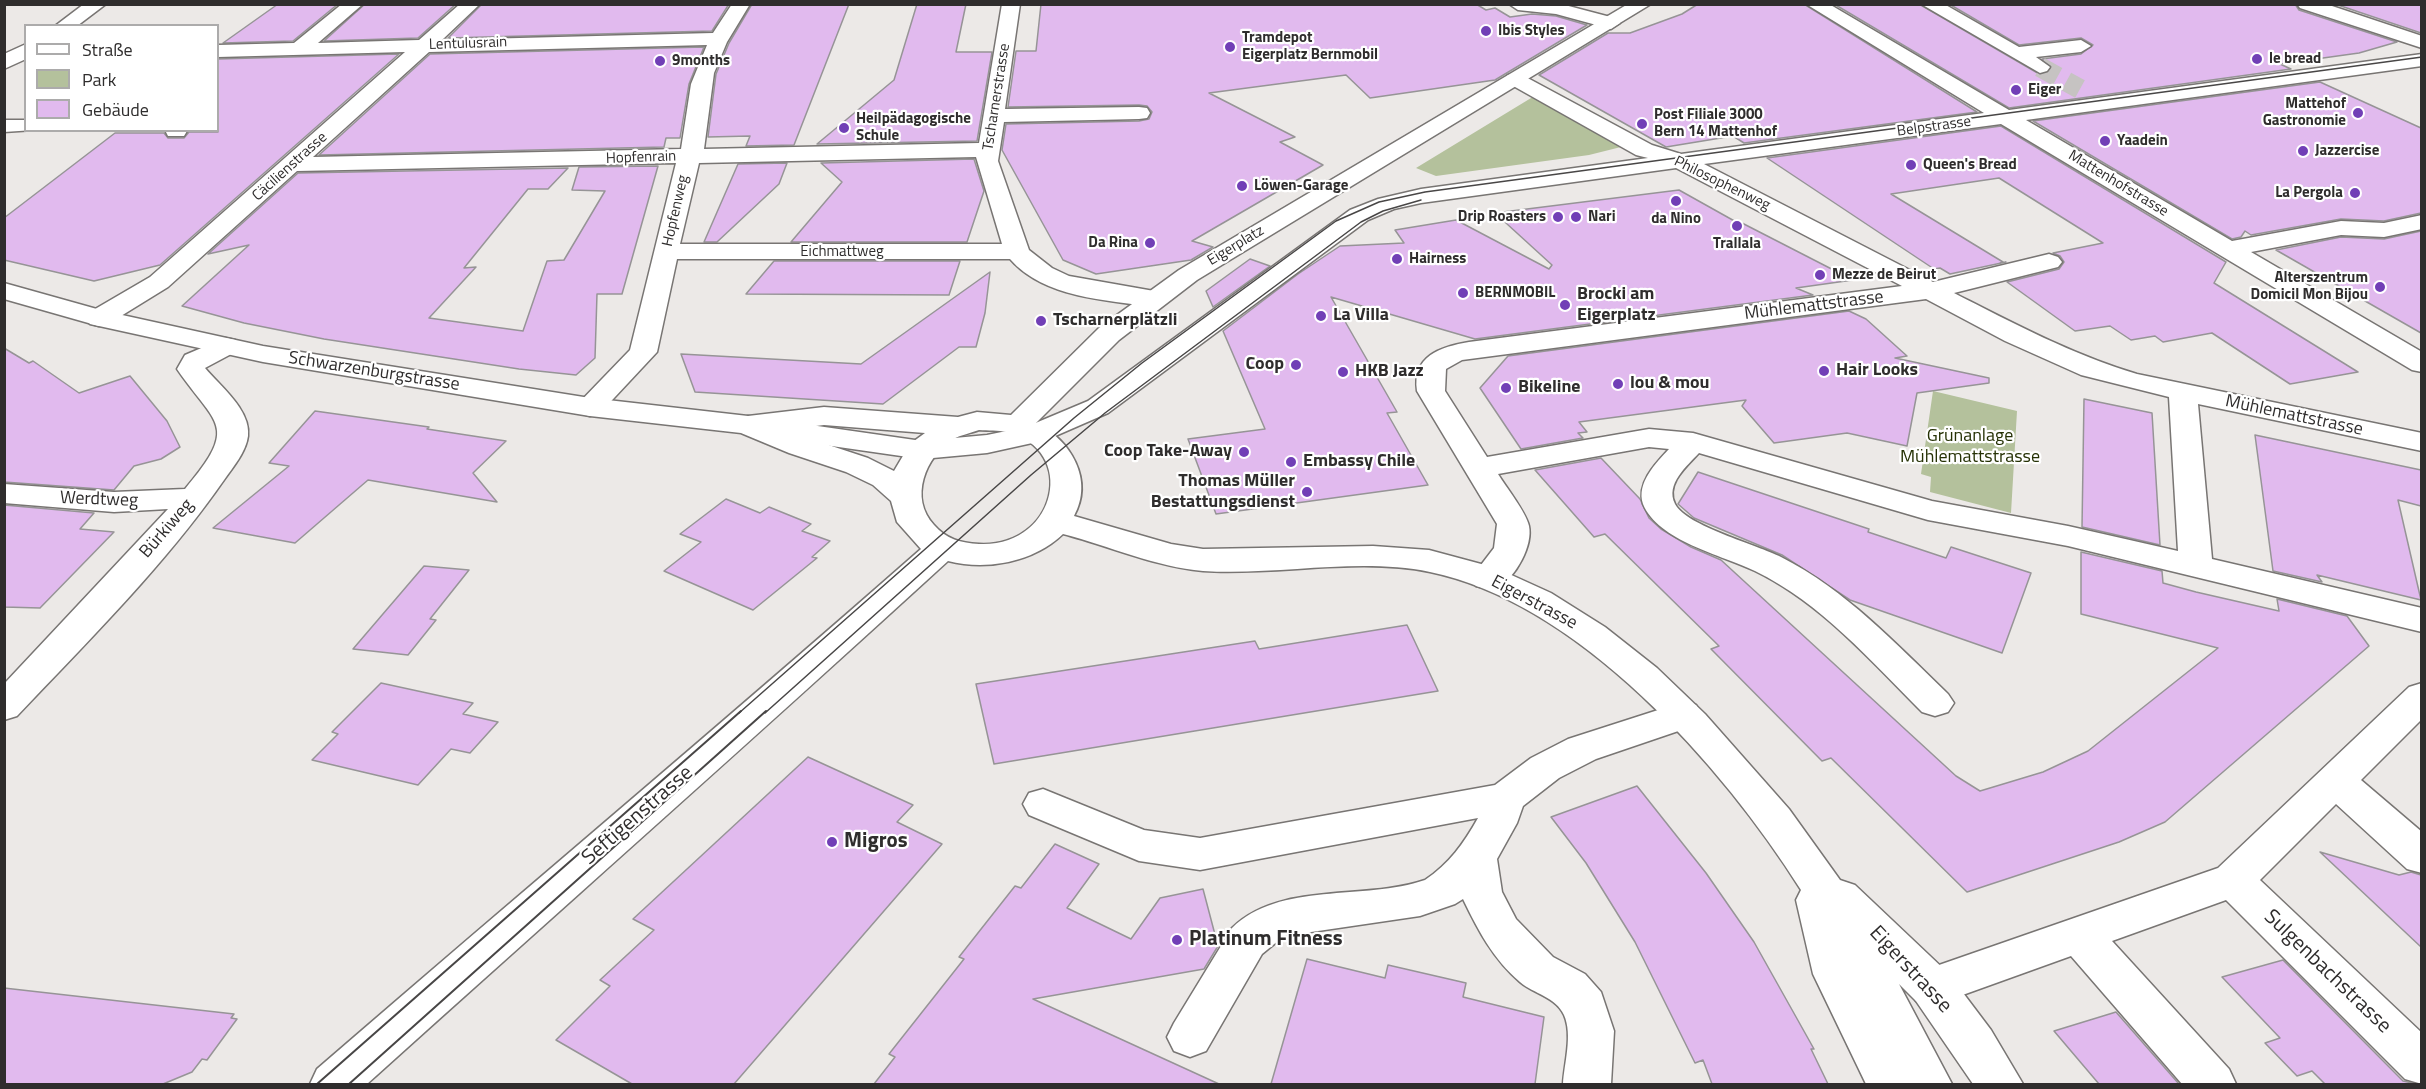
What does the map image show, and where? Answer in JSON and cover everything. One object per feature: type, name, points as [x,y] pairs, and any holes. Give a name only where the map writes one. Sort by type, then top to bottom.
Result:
[{"type":"street","points":[[67,24],[97,4]]},
{"type":"street","points":[[299,49],[354,4]]},
{"type":"street","name":"Cäcilienstrasse","points":[[99,318],[159,282],[471,4]]},
{"type":"street","name":"Hopfenweg","points":[[590,407],[643,352],[686,166],[695,148],[695,115],[700,84],[719,39],[741,4]]},
{"type":"street","name":"Tscharnerstrasse","points":[[1011,4],[988,150],[988,170],[1017,252]]},
{"type":"street","points":[[1518,4],[1557,9],[1611,23]]},
{"type":"street","name":"Eigerplatz","points":[[1027,429],[1095,347],[1154,299],[1216,258],[1642,4]]},
{"type":"street","name":"Mattenhofstrasse","points":[[1815,4],[2421,364]]},
{"type":"street","points":[[1930,4],[2040,67]]},
{"type":"street","points":[[2306,4],[2421,42]]},
{"type":"street","name":"Lentulusrain","points":[[219,51],[719,39]]},
{"type":"street","points":[[2016,54],[2081,46]]},
{"type":"street","name":"Belpstrasse","points":[[1027,429],[1098,407],[1351,220],[1386,204],[1446,191],[2421,60]]},
{"type":"street","name":"Philosophenweg","points":[[1515,79],[1644,150],[1680,161],[1928,291]]},
{"type":"street","points":[[2080,89],[2106,104]]},
{"type":"street","points":[[993,116],[1139,113]]},
{"type":"street","points":[[4,126],[24,126]]},
{"type":"street","name":"Hopfenrain","points":[[294,164],[988,150]]},
{"type":"street","points":[[1340,184],[1354,206],[1354,215],[1351,220]]},
{"type":"street","points":[[2227,249],[2341,228],[2384,230],[2421,222]]},
{"type":"street","name":"Eichmattweg","points":[[667,251],[1017,252]]},
{"type":"street","points":[[1017,252],[1025,263],[1056,279],[1154,299]]},
{"type":"street","points":[[1928,291],[2049,262]]},
{"type":"street","name":"Schwarzenburgstrasse","points":[[4,291],[99,318],[305,362],[590,407],[748,425],[922,450]]},
{"type":"street","name":"Mühlemattstrasse","points":[[1488,578],[1509,556],[1514,534],[1507,513],[1431,392],[1428,379],[1430,370],[1446,356],[1463,351],[1928,291],[2069,360],[2115,377],[2421,442]]},
{"type":"street","name":"Bürkiweg","points":[[4,707],[170,528],[226,458],[234,434],[232,422],[228,413],[191,369],[195,361],[225,346]]},
{"type":"street","points":[[2183,393],[2196,567]]},
{"type":"street","name":"Schwarzenburgstrasse","points":[[748,425],[824,416],[957,426]]},
{"type":"street","points":[[985,420],[1027,429],[1057,453],[1068,477],[1067,499],[1055,521],[1036,541],[1003,553],[972,555],[942,548],[918,529],[909,515],[904,486],[908,473],[922,450],[941,433],[957,426],[985,420]]},
{"type":"street","name":"Schwarzenburgstrasse","points":[[748,425],[799,447],[882,476],[896,486],[905,498]]},
{"type":"street","points":[[922,450],[987,444],[1027,429]]},
{"type":"street","points":[[1479,468],[1649,438],[1693,442],[1928,510],[2068,536],[2421,620]]},
{"type":"street","points":[[1693,442],[1661,479],[1657,493],[1661,508],[1683,526],[1767,564],[1802,584],[1846,618],[1935,703]]},
{"type":"street","name":"Werdtweg","points":[[4,493],[114,502],[194,498]]},
{"type":"street","name":"Eigerstrasse","points":[[1055,521],[1190,559],[1237,562],[1387,557],[1431,561],[1488,578],[1533,598],[1596,638],[1628,663],[1683,715],[1765,809],[1808,867],[1870,971],[1928,1084]]},
{"type":"street","name":"Seftigenstrasse","points":[[334,1084],[653,802],[761,711],[942,548]]},
{"type":"street","points":[[1932,987],[2233,880],[2421,696]]},
{"type":"street","points":[[1043,804],[1139,845],[1200,854],[1506,798],[1561,758],[1683,715]]},
{"type":"street","points":[[2336,781],[2421,857]]},
{"type":"street","points":[[1190,1036],[1247,941],[1258,930],[1275,920],[1420,899],[1440,892],[1457,880],[1476,858],[1497,823],[1506,798]]},
{"type":"street","points":[[1476,858],[1481,893],[1501,932],[1538,970],[1569,988],[1585,1006],[1591,1031],[1587,1084]]},
{"type":"street","name":"Eigerstrasse","points":[[1808,867],[1932,987],[1975,1045],[1999,1084]]},
{"type":"street","name":"Eigerstrasse","points":[[1808,867],[1835,974],[1890,1084]]},
{"type":"street","name":"Sulgenbachstrasse","points":[[2233,880],[2421,1064]]},
{"type":"street","points":[[2078,934],[2212,1084]]},
{"type":"green space","points":[[1536,95],[1625,146],[1589,155],[1436,176],[1416,168]]},
{"type":"green space","name":"Grünanlage Mühlemattstrasse","points":[[1933,391],[2017,411],[2011,513],[1930,492],[1931,477],[1921,474]]},
{"type":"building","points":[[278,4],[338,4],[293,41],[223,43]]},
{"type":"building","points":[[365,4],[456,4],[418,38],[324,41]]},
{"type":"building","points":[[482,4],[729,4],[712,31],[448,38]]},
{"type":"building","points":[[752,4],[849,4],[794,145],[746,146],[750,136],[708,137],[716,74],[729,43]]},
{"type":"building","points":[[917,4],[966,4],[956,52],[992,52],[977,141],[817,144],[894,80]]},
{"type":"building","points":[[1041,4],[1476,4],[1486,10],[1495,8],[1510,17],[1532,14],[1556,16],[1587,25],[1495,80],[1370,98],[1346,75],[1209,93],[1295,137],[1280,142],[1323,165],[1192,241],[1213,247],[1191,260],[1096,274],[1063,260],[1002,150],[1006,124],[1139,121],[1149,119],[1152,112],[1147,106],[1139,105],[1008,107],[1016,51],[1036,51]]},
{"type":"building","points":[[1698,4],[1804,4],[1977,112],[1744,143],[1733,136],[1666,147],[1539,75],[1608,33],[1630,33],[1682,14]]},
{"type":"building","points":[[1834,4],[1919,4],[2041,75],[2049,72],[2052,67],[2042,59],[2081,54],[2093,45],[2081,38],[2019,45],[1949,4],[2295,4],[2299,10],[2397,42],[2359,53],[2280,64],[2291,69],[2009,108]]},
{"type":"building","points":[[2335,4],[2421,4],[2421,33]]},
{"type":"building","points":[[704,47],[689,84],[680,138],[666,138],[664,147],[319,155],[430,54]]},
{"type":"building","points":[[399,54],[160,265],[94,281],[4,260],[4,218],[115,133],[164,133],[168,138],[184,138],[189,132],[219,132],[219,59]]},
{"type":"building","points":[[2320,82],[2421,128],[2421,213],[2384,221],[2341,219],[2251,235],[2245,231],[2241,237],[2232,239],[2033,121]]},
{"type":"building","points":[[2001,126],[2226,262],[2214,283],[2358,372],[2290,384],[2212,333],[2163,342],[2155,336],[2131,340],[2110,326],[2075,331],[2007,282],[2059,269],[2064,262],[2060,256],[2053,253],[2103,243],[1999,178],[1891,194],[2003,262],[2000,263],[2006,262],[1950,274],[1940,268],[1934,269],[1767,158]]},
{"type":"building","points":[[974,159],[984,191],[967,242],[791,242],[842,182],[821,163]]},
{"type":"building","points":[[787,163],[779,184],[717,242],[704,242],[738,164]]},
{"type":"building","points":[[658,166],[622,294],[597,294],[595,358],[576,375],[519,369],[324,339],[244,323],[182,306],[249,245],[208,254],[298,173],[568,168],[548,189],[528,189],[464,268],[476,267],[429,318],[523,331],[547,261],[564,260],[605,191],[572,190],[579,167]]},
{"type":"building","points":[[1679,190],[1738,223],[1853,280],[1796,288],[1813,295],[1475,339],[1331,297],[1397,412],[1387,413],[1428,485],[1216,514],[1188,439],[1265,429],[1223,331],[1298,274],[1340,246],[1404,243],[1395,230],[1456,220],[1549,269],[1552,265],[1495,213]]},
{"type":"building","name":"Alterszentrum Domicil Mon Bijou","points":[[2421,231],[2421,333],[2276,250],[2341,237],[2384,239]]},
{"type":"building","points":[[1250,259],[1270,266],[1213,307],[1206,291]]},
{"type":"building","points":[[774,261],[960,261],[949,295],[746,294]]},
{"type":"building","points":[[990,272],[985,313],[976,347],[959,347],[883,404],[695,392],[681,354],[861,364]]},
{"type":"building","points":[[1849,311],[1866,319],[1907,356],[1895,358],[1989,378],[1989,383],[1917,393],[1907,446],[1847,433],[1774,443],[1742,406],[1746,400],[1579,422],[1587,432],[1578,433],[1583,438],[1521,449],[1480,388],[1508,356]]},
{"type":"building","points":[[4,348],[29,363],[33,361],[79,393],[130,376],[167,421],[180,447],[161,459],[134,466],[114,490],[4,482]]},
{"type":"building","points":[[2084,399],[2152,413],[2160,545],[2082,527]]},
{"type":"building","points":[[315,411],[429,427],[427,429],[506,441],[473,473],[497,502],[368,480],[295,543],[213,528],[289,466],[269,463]]},
{"type":"building","points":[[2255,435],[2421,470],[2421,506],[2398,500],[2421,600],[2317,575],[2322,582],[2273,571]]},
{"type":"building","points":[[1601,458],[1640,499],[1649,518],[1661,529],[1691,547],[1721,560],[1956,776],[1980,791],[2043,772],[2088,751],[2218,648],[2081,614],[2081,552],[2162,571],[2163,583],[2196,592],[2279,611],[2277,599],[2347,616],[2369,646],[2165,822],[2119,842],[1967,892],[1831,758],[1822,761],[1711,649],[1719,646],[1605,534],[1594,537],[1535,470]]},
{"type":"building","points":[[1698,472],[1869,529],[1868,532],[1946,558],[1951,547],[2031,573],[2002,653],[1850,600],[1782,555],[1694,518],[1678,504]]},
{"type":"building","points":[[726,499],[760,513],[769,507],[811,524],[802,531],[830,541],[812,557],[817,558],[753,610],[664,571],[701,542],[680,534]]},
{"type":"building","points":[[4,505],[94,513],[80,529],[114,532],[40,608],[4,607]]},
{"type":"building","points":[[424,566],[469,570],[430,619],[436,620],[408,655],[353,649]]},
{"type":"building","points":[[1407,625],[1438,691],[994,764],[976,684],[1255,641],[1259,649]]},
{"type":"building","points":[[381,683],[473,703],[463,714],[498,722],[470,753],[451,749],[418,785],[312,760],[338,734],[332,732]]},
{"type":"building","points":[[808,757],[913,805],[897,822],[942,844],[734,1084],[632,1084],[556,1040],[610,986],[600,980],[654,930],[633,919]]},
{"type":"building","points":[[1637,786],[1706,873],[1754,942],[1814,1049],[1811,1049],[1828,1084],[1712,1084],[1703,1060],[1695,1063],[1635,942],[1586,863],[1551,817]]},
{"type":"building","points":[[1055,844],[1099,864],[1067,908],[1131,939],[1160,898],[1203,889],[1218,946],[1204,969],[1033,999],[1219,1084],[874,1084],[895,1057],[889,1054],[964,959],[959,957],[1015,886],[1021,888]]},
{"type":"building","points":[[2320,852],[2399,875],[2411,872],[2421,875],[2421,947]]},
{"type":"building","points":[[1307,959],[1385,978],[1388,965],[1466,983],[1463,997],[1544,1017],[1535,1084],[1271,1084]]},
{"type":"building","points":[[2283,960],[2403,1081],[2416,1084],[2325,1084],[2312,1071],[2297,1076],[2265,1043],[2280,1038],[2222,977]]},
{"type":"building","points":[[4,988],[234,1014],[231,1018],[237,1019],[207,1060],[202,1059],[192,1072],[163,1084],[4,1084]]},
{"type":"building","points":[[2116,1012],[2179,1084],[2099,1084],[2054,1031]]},
{"type":"tunnel","points":[[2040,67],[2080,89]]},
{"type":"tram line","points":[[739,713],[1074,418],[1142,363],[1336,221],[1379,202],[1425,192],[2422,57]]},
{"type":"tram line","points":[[765,713],[1031,475],[1105,413],[1361,222],[1383,211],[1421,200]]},
{"type":"tram line","points":[[317,1084],[741,711]]},
{"type":"tram line","points":[[349,1084],[766,711]]},
{"type":"place","name":"Ibis Styles","points":[[1486,31]]},
{"type":"place","name":"Tramdepot Eigerplatz Bernmobil","points":[[1230,47]]},
{"type":"place","name":"le bread","points":[[2257,59]]},
{"type":"place","name":"9months","points":[[660,61]]},
{"type":"place","name":"Eiger","points":[[2016,90]]},
{"type":"place","name":"Mattehof Gastronomie","points":[[2358,113]]},
{"type":"place","name":"Post Filiale 3000 Bern 14 Mattenhof","points":[[1642,124]]},
{"type":"place","name":"Heilpädagogische Schule","points":[[844,128]]},
{"type":"place","name":"Yaadein","points":[[2105,141]]},
{"type":"place","name":"Jazzercise","points":[[2303,151]]},
{"type":"place","name":"Queen's Bread","points":[[1911,165]]},
{"type":"place","name":"Löwen-Garage","points":[[1242,186]]},
{"type":"place","name":"La Pergola","points":[[2355,193]]},
{"type":"place","name":"da Nino","points":[[1676,201]]},
{"type":"place","name":"Drip Roasters","points":[[1558,217]]},
{"type":"place","name":"Nari","points":[[1576,217]]},
{"type":"place","name":"Trallala","points":[[1737,226]]},
{"type":"place","name":"Da Rina","points":[[1150,243]]},
{"type":"place","name":"Hairness","points":[[1397,259]]},
{"type":"place","name":"Mezze de Beirut","points":[[1820,275]]},
{"type":"place","name":"Alterszentrum Domicil Mon Bijou","points":[[2380,287]]},
{"type":"place","name":"BERNMOBIL","points":[[1463,293]]},
{"type":"place","name":"Brocki am Eigerplatz","points":[[1565,305]]},
{"type":"place","name":"La Villa","points":[[1321,316]]},
{"type":"place","name":"Tscharnerplätzli","points":[[1041,321]]},
{"type":"place","name":"Coop","points":[[1296,365]]},
{"type":"place","name":"Hair Looks","points":[[1824,371]]},
{"type":"place","name":"HKB Jazz","points":[[1343,372]]},
{"type":"place","name":"lou & mou","points":[[1618,384]]},
{"type":"place","name":"Bikeline","points":[[1506,388]]},
{"type":"place","name":"Coop Take-Away","points":[[1244,452]]},
{"type":"place","name":"Embassy Chile","points":[[1291,462]]},
{"type":"place","name":"Thomas Müller Bestattungsdienst","points":[[1307,492]]},
{"type":"place","name":"Migros","points":[[832,842]]},
{"type":"place","name":"Platinum Fitness","points":[[1177,940]]}]
